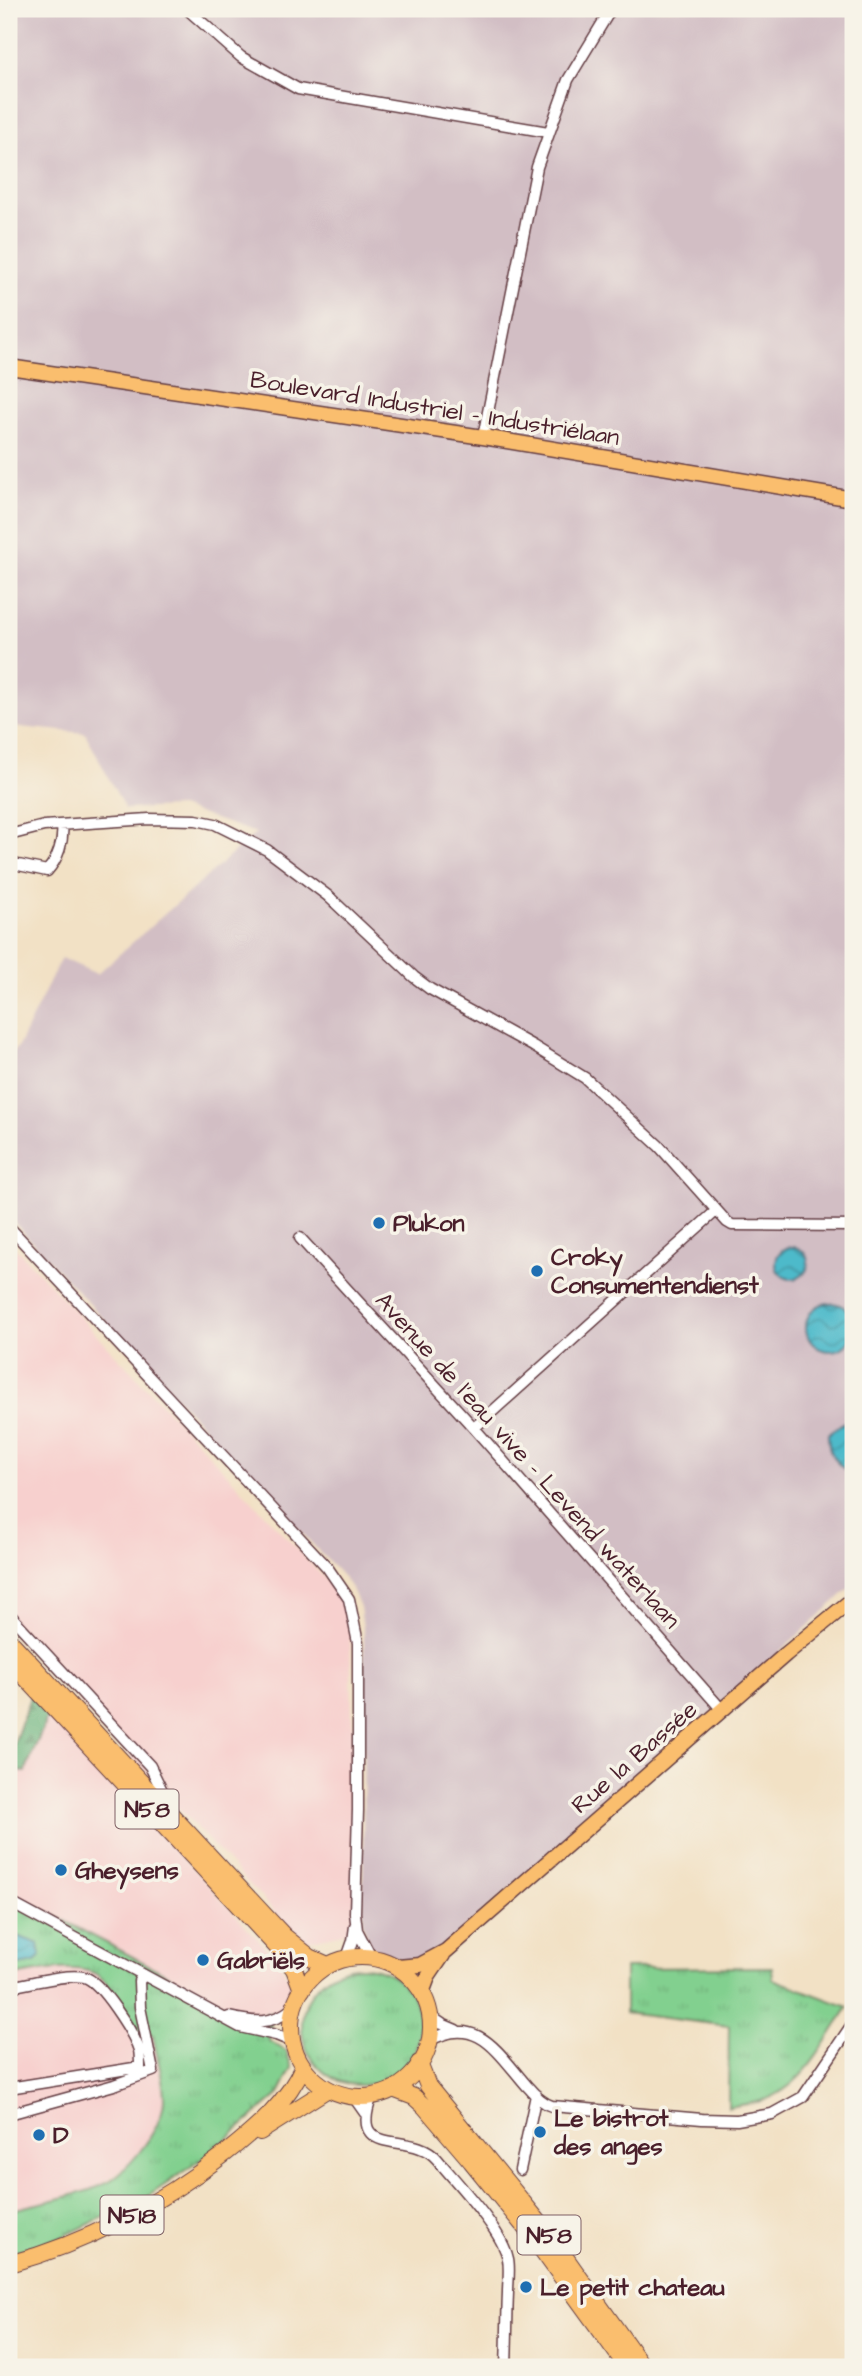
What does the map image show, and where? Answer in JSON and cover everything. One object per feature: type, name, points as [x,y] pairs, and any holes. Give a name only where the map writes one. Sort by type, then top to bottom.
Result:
[{"type":"highway","name":"N58","points":[[9,1640],[292,1944],[310,1957],[328,1965]]},
{"type":"highway","name":"N58","points":[[9,1660],[286,1958],[294,1969],[302,1990]]},
{"type":"highway","points":[[371,1957],[398,1968],[422,1993],[430,2016],[429,2041],[419,2063],[407,2078],[393,2089],[372,2096],[353,2096],[328,2089],[303,2066],[293,2042],[293,2008],[314,1975],[328,1965],[347,1958],[371,1957]]},
{"type":"highway","name":"N58","points":[[419,2063],[428,2086],[548,2233],[643,2367]]},
{"type":"highway","name":"N518","points":[[9,2263],[65,2246],[142,2210],[183,2184],[242,2140],[286,2096],[303,2066]]},
{"type":"highway","name":"N518","points":[[242,2140],[274,2124],[313,2096],[328,2089]]},
{"type":"highway","name":"N58","points":[[393,2089],[414,2097],[424,2106],[471,2161],[531,2235],[627,2367]]},
{"type":"main road","name":"Boulevard Industriel - Industriélaan","points":[[9,367],[483,437],[853,499]]},
{"type":"main road","name":"Rue la Bassée","points":[[398,1968],[420,1965],[446,1951],[786,1654],[853,1600]]},
{"type":"main road","name":"Rue la Bassée","points":[[422,1993],[428,1977],[446,1951]]},
{"type":"street","points":[[187,9],[241,57],[298,89],[548,132]]},
{"type":"street","points":[[483,437],[537,167],[568,80],[611,9]]},
{"type":"street","points":[[9,835],[44,826],[149,819],[196,820],[215,824],[267,850],[328,896],[430,989],[568,1066],[600,1091],[659,1146],[716,1211],[732,1225],[853,1226]]},
{"type":"street","points":[[9,863],[47,871],[60,846],[62,825]]},
{"type":"street","points":[[474,1428],[716,1211]]},
{"type":"street","points":[[9,1227],[327,1567],[349,1599],[358,1643],[356,1930],[371,1957]]},
{"type":"street","name":"Avenue de l'eau vive - Levend waterlaan","points":[[300,1238],[474,1428],[723,1710]]},
{"type":"street","points":[[9,1614],[150,1766],[177,1821]]},
{"type":"street","points":[[9,1902],[223,2015],[240,2027],[276,2035],[293,2042]]},
{"type":"street","points":[[347,1958],[354,1941],[356,1920]]},
{"type":"street","points":[[9,2088],[153,2071],[141,2007],[139,1981],[144,1975]]},
{"type":"street","points":[[9,1987],[74,1976],[87,1978],[99,1986],[136,2042],[143,2071]]},
{"type":"street","points":[[223,2015],[265,2022],[275,2020],[293,2008]]},
{"type":"street","points":[[430,2016],[451,2028],[473,2032],[486,2040],[536,2095],[552,2106],[737,2120],[772,2114],[803,2097],[853,2023]]},
{"type":"street","points":[[429,2041],[451,2028]]},
{"type":"street","points":[[9,2114],[143,2071]]},
{"type":"street","points":[[520,2170],[536,2095]]},
{"type":"street","points":[[353,2096],[365,2113]]},
{"type":"street","points":[[372,2096],[365,2113],[370,2132],[383,2141],[419,2145],[434,2155],[500,2241],[508,2259],[506,2367]]},
{"type":"shaded area","points":[[9,9],[853,9],[853,1585],[733,1695],[432,1956],[407,1962],[378,1951],[370,1945],[363,1924],[364,1635],[360,1607],[353,1591],[344,1578],[9,1217],[9,1055],[18,1047],[61,958],[97,974],[256,833],[180,807],[125,809],[85,733],[9,726]]},
{"type":"shaded area","points":[[9,1241],[342,1597],[350,1632],[357,1930],[303,1942],[9,1626]]},
{"type":"shaded area","points":[[49,1713],[280,1963],[292,1986],[290,1998],[282,2009],[255,2015],[236,2011],[9,1892],[9,1770],[26,1771]]},
{"type":"shaded area","points":[[78,1969],[92,1972],[102,1978],[140,2034],[153,2035],[164,2100],[158,2125],[126,2166],[100,2186],[9,2211],[9,1977],[50,1970]]},
{"type":"green space","points":[[31,1694],[49,1713],[25,1772],[9,1770],[9,1751],[12,1750]]},
{"type":"green space","points":[[9,1892],[236,2011],[255,2015],[272,2013],[269,2041],[286,2051],[292,2068],[278,2095],[207,2156],[150,2195],[58,2239],[9,2253],[9,2211],[76,2194],[109,2182],[130,2163],[150,2137],[162,2111],[164,2099],[153,2035],[140,2034],[117,1995],[99,1976],[80,1969],[68,1969],[9,1977]]},
{"type":"green space","points":[[361,1967],[384,1971],[403,1984],[416,2003],[420,2026],[416,2049],[403,2068],[384,2081],[361,2085],[338,2081],[319,2068],[306,2049],[302,2026],[306,2003],[319,1984],[338,1971]]},
{"type":"green space","points":[[772,1967],[773,1979],[848,2007],[822,2049],[801,2075],[776,2095],[761,2101],[728,2107],[729,2026],[625,2013],[625,1968]]},
{"type":"water","points":[[792,1247],[803,1252],[808,1263],[803,1274],[792,1279],[781,1274],[776,1263],[781,1252]]},
{"type":"water","points":[[830,1303],[847,1310],[854,1327],[847,1344],[830,1351],[813,1344],[806,1327],[813,1310]]},
{"type":"water","points":[[844,1422],[848,1423],[853,1431],[853,1476],[834,1458],[828,1442],[828,1434]]},
{"type":"water","points":[[9,1933],[39,1944],[41,1955],[35,1962],[9,1967]]},
{"type":"place","name":"Plukon","points":[[379,1223]]},
{"type":"place","name":"Croky Consumentendienst","points":[[537,1271]]},
{"type":"place","name":"Gheysens","points":[[61,1870]]},
{"type":"place","name":"Gabriëls","points":[[203,1960]]},
{"type":"place","name":"Le bistrot des anges","points":[[540,2132]]},
{"type":"place","name":"D","points":[[39,2135]]},
{"type":"place","name":"Le petit chateau","points":[[526,2287]]}]
